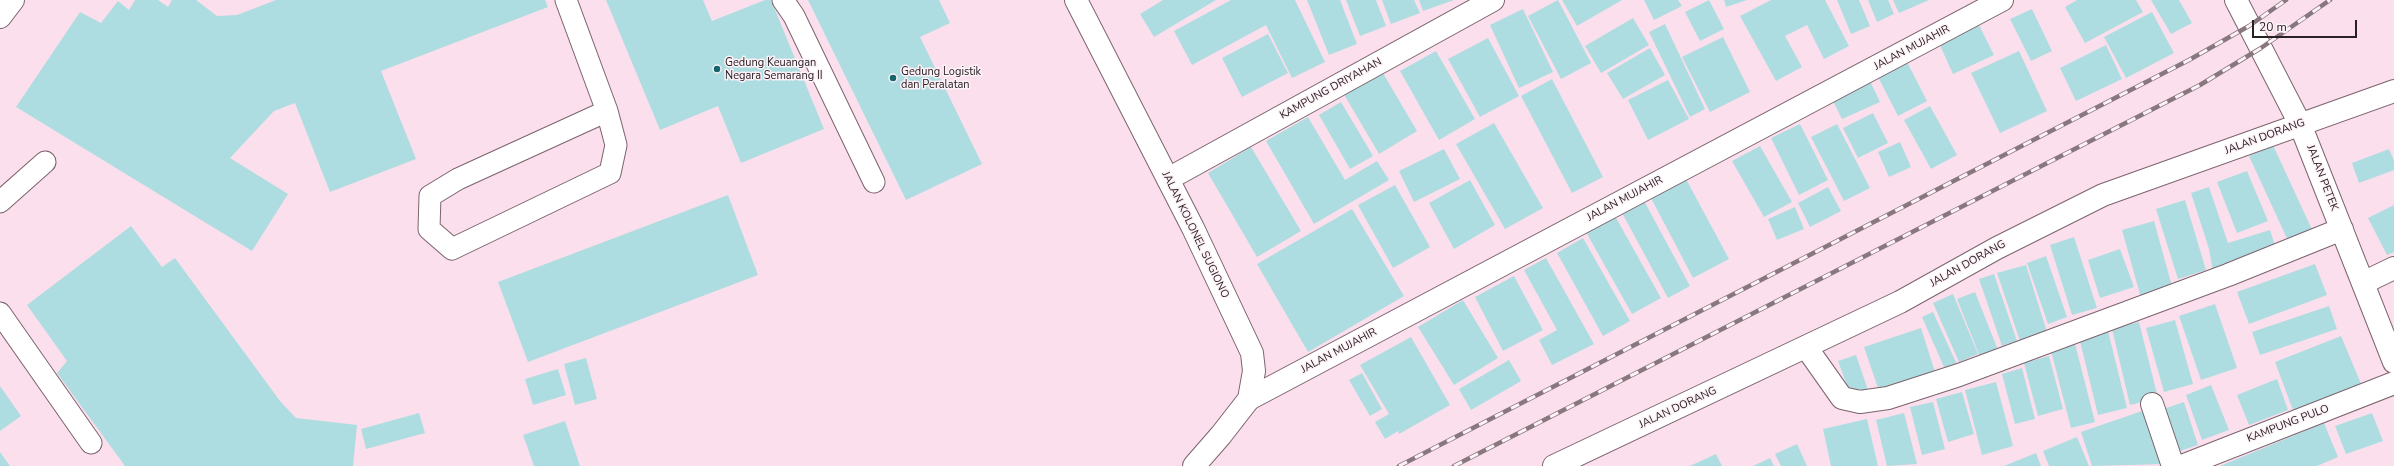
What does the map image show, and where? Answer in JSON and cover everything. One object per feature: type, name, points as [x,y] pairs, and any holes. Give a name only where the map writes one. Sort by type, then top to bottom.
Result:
[{"type":"street","points":[[0,17],[13,0]]},
{"type":"street","name":"JALAN KOLONEL SUGIONO","points":[[1076,0],[1168,179],[1252,352],[1254,371],[1249,399],[1221,436],[1194,466]]},
{"type":"street","name":"KAMPUNG DRIYAHAN","points":[[1168,179],[1493,0]]},
{"type":"street","name":"JALAN MUJAHIR","points":[[1249,399],[2002,0]]},
{"type":"street","name":"JALAN PETEK","points":[[2241,2],[2300,124],[2394,362]]},
{"type":"street","name":"JALAN DORANG","points":[[1554,466],[1900,302],[2010,240],[2103,195],[2394,91]]},
{"type":"street","points":[[1806,347],[1842,398],[1860,402],[1888,398],[1958,375],[2228,275],[2342,229]]},
{"type":"street","points":[[2363,283],[2394,268]]},
{"type":"street","name":"KAMPUNG PULO","points":[[2182,466],[2394,383]]},
{"type":"street","points":[[2152,404],[2173,466]]},
{"type":"lane","points":[[566,0],[607,111],[616,145],[610,173],[452,249],[429,229],[430,196],[458,179],[607,111]]},
{"type":"lane","points":[[783,0],[794,16],[874,182]]},
{"type":"lane","points":[[0,202],[45,162]]},
{"type":"lane","points":[[0,313],[91,443]]},
{"type":"building","points":[[135,0],[158,0],[168,7],[172,0],[196,0],[217,16],[237,15],[276,0],[545,0],[548,7],[381,71],[416,159],[330,192],[295,103],[274,111],[230,158],[288,194],[252,251],[16,107],[80,12],[101,23],[118,1],[129,10]]},
{"type":"building","name":"Gedung Keuangan Negara Semarang II","points":[[606,0],[703,0],[712,21],[765,0],[771,0],[824,129],[741,163],[718,106],[660,130]]},
{"type":"building","name":"Gedung Logistik dan Peralatan","points":[[808,0],[939,0],[950,23],[920,37],[982,164],[906,200]]},
{"type":"building","points":[[1163,0],[1216,0],[1154,37],[1140,14]]},
{"type":"building","points":[[1231,0],[1295,0],[1325,62],[1292,78],[1266,25],[1192,65],[1174,31]]},
{"type":"building","points":[[1307,0],[1340,0],[1357,44],[1329,55]]},
{"type":"building","points":[[1346,0],[1376,0],[1386,26],[1360,36]]},
{"type":"building","points":[[1382,0],[1414,0],[1420,13],[1391,24]]},
{"type":"building","points":[[1419,0],[1454,0],[1423,11]]},
{"type":"building","points":[[1558,0],[1591,63],[1561,79],[1528,16]]},
{"type":"building","points":[[1562,0],[1622,0],[1577,26]]},
{"type":"building","points":[[1644,0],[1678,0],[1682,6],[1654,20]]},
{"type":"building","points":[[1709,0],[1724,29],[1700,41],[1685,12]]},
{"type":"building","points":[[1724,0],[1747,0],[1726,7]]},
{"type":"building","points":[[1771,0],[1825,0],[1849,46],[1824,59],[1807,25],[1785,36],[1802,67],[1776,81],[1740,16]]},
{"type":"building","points":[[1837,0],[1859,0],[1870,26],[1851,34]]},
{"type":"building","points":[[1868,0],[1888,0],[1894,14],[1877,22]]},
{"type":"building","points":[[1893,0],[1929,0],[1899,13]]},
{"type":"building","points":[[2077,0],[2136,0],[2143,12],[2085,43],[2065,7]]},
{"type":"building","points":[[2151,0],[2179,0],[2192,23],[2171,34]]},
{"type":"building","points":[[1523,9],[1553,72],[1519,88],[1490,25]]},
{"type":"building","points":[[2032,9],[2052,51],[2031,61],[2010,19]]},
{"type":"building","points":[[2152,12],[2174,53],[2126,78],[2104,37]]},
{"type":"building","points":[[1633,18],[1649,45],[1601,73],[1585,46]]},
{"type":"building","points":[[1665,24],[1705,109],[1690,117],[1649,32]]},
{"type":"building","points":[[1979,25],[1994,55],[1953,74],[1939,43]]},
{"type":"building","points":[[1268,34],[1288,73],[1242,97],[1222,58]]},
{"type":"building","points":[[1723,37],[1750,92],[1710,112],[1682,57]]},
{"type":"building","points":[[1488,38],[1519,96],[1480,117],[1448,59]]},
{"type":"building","points":[[2106,45],[2122,79],[2076,101],[2060,68]]},
{"type":"building","points":[[1650,48],[1665,75],[1623,99],[1607,73]]},
{"type":"building","points":[[1436,51],[1475,119],[1439,140],[1400,71]]},
{"type":"building","points":[[2019,51],[2047,111],[2000,133],[1971,73]]},
{"type":"building","points":[[1907,62],[1927,101],[1898,116],[1878,77]]},
{"type":"building","points":[[1380,68],[1417,131],[1379,154],[1342,91]]},
{"type":"building","points":[[1552,79],[1603,177],[1572,193],[1521,96]]},
{"type":"building","points":[[1668,80],[1689,119],[1648,140],[1628,100]]},
{"type":"building","points":[[1870,81],[1880,102],[1842,119],[1832,99]]},
{"type":"building","points":[[1341,102],[1373,156],[1350,169],[1319,115]]},
{"type":"building","points":[[1930,106],[1957,155],[1931,169],[1904,120]]},
{"type":"building","points":[[1873,113],[1888,143],[1858,158],[1843,128]]},
{"type":"building","points":[[1308,117],[1345,180],[1377,161],[1389,180],[1314,224],[1266,141]]},
{"type":"building","points":[[1494,123],[1543,208],[1505,229],[1456,144]]},
{"type":"building","points":[[1800,124],[1828,180],[1799,195],[1771,138]]},
{"type":"building","points":[[1837,124],[1870,188],[1844,201],[1811,137]]},
{"type":"building","points":[[1900,142],[1911,167],[1889,177],[1878,152]]},
{"type":"building","points":[[2273,145],[2314,234],[2290,245],[2249,156]]},
{"type":"building","points":[[1760,146],[1792,202],[1764,217],[1732,161]]},
{"type":"building","points":[[1251,147],[1301,231],[1257,257],[1208,173]]},
{"type":"building","points":[[1444,149],[1460,179],[1414,202],[1399,171]]},
{"type":"building","points":[[2389,149],[2394,161],[2394,170],[2359,183],[2352,163]]},
{"type":"building","points":[[2247,171],[2268,221],[2237,233],[2217,182]]},
{"type":"building","points":[[1686,179],[1729,259],[1693,278],[1651,198]]},
{"type":"building","points":[[1470,180],[1495,225],[1454,249],[1429,203]]},
{"type":"building","points":[[1395,185],[1430,247],[1393,268],[1358,205]]},
{"type":"building","points":[[1828,187],[1841,211],[1810,227],[1798,203]]},
{"type":"building","points":[[2209,187],[2228,243],[2270,230],[2277,252],[2213,271],[2209,249],[2191,193]]},
{"type":"building","points":[[728,195],[758,275],[528,362],[498,282]]},
{"type":"building","points":[[1643,199],[1690,286],[1668,298],[1621,211]]},
{"type":"building","points":[[2185,200],[2206,270],[2178,279],[2156,209]]},
{"type":"building","points":[[2394,205],[2394,252],[2387,255],[2368,218]]},
{"type":"building","points":[[1795,207],[1804,229],[1777,240],[1768,219]]},
{"type":"building","points":[[1352,209],[1404,296],[1308,352],[1257,264]]},
{"type":"building","points":[[1615,216],[1661,298],[1632,314],[1586,232]]},
{"type":"building","points":[[2154,221],[2173,290],[2141,298],[2122,230]]},
{"type":"building","points":[[131,226],[162,267],[175,258],[280,401],[296,418],[357,425],[353,466],[125,466],[57,373],[67,361],[27,305]]},
{"type":"building","points":[[2074,237],[2097,308],[2072,315],[2050,245]]},
{"type":"building","points":[[1583,238],[1630,321],[1603,336],[1557,253]]},
{"type":"building","points":[[2120,249],[2134,287],[2100,298],[2088,260]]},
{"type":"building","points":[[2046,256],[2067,317],[2048,324],[2027,263]]},
{"type":"building","points":[[1546,258],[1594,344],[1552,365],[1539,340],[1557,330],[1524,270]]},
{"type":"building","points":[[2315,264],[2327,295],[2249,324],[2237,292]]},
{"type":"building","points":[[2026,265],[2047,332],[2020,341],[1997,273]]},
{"type":"building","points":[[1994,274],[2017,341],[2002,346],[1979,279]]},
{"type":"building","points":[[1514,276],[1543,330],[1503,351],[1475,297]]},
{"type":"building","points":[[1975,292],[1998,350],[1980,357],[1957,299]]},
{"type":"building","points":[[1953,294],[1978,354],[1959,362],[1933,303]]},
{"type":"building","points":[[1463,300],[1498,358],[1454,385],[1418,327]]},
{"type":"building","points":[[2215,304],[2237,368],[2201,380],[2179,316]]},
{"type":"building","points":[[2329,306],[2337,329],[2260,355],[2252,332]]},
{"type":"building","points":[[1933,312],[1959,369],[1947,374],[1922,317]]},
{"type":"building","points":[[2175,320],[2193,384],[2164,392],[2146,328]]},
{"type":"building","points":[[2139,322],[2158,398],[2130,405],[2112,329]]},
{"type":"building","points":[[1921,328],[1935,372],[1879,391],[1864,347]]},
{"type":"building","points":[[2108,331],[2127,408],[2098,415],[2079,337]]},
{"type":"building","points":[[2341,336],[2362,386],[2294,413],[2275,362]]},
{"type":"building","points":[[1411,337],[1450,405],[1399,434],[1398,431],[1385,439],[1375,422],[1389,414],[1360,365]]},
{"type":"building","points":[[2074,340],[2095,422],[2071,428],[2050,347]]},
{"type":"building","points":[[1856,355],[1869,393],[1852,399],[1838,361]]},
{"type":"building","points":[[2049,356],[2063,409],[2038,416],[2024,363]]},
{"type":"building","points":[[586,358],[597,399],[575,405],[564,364]]},
{"type":"building","points":[[1509,360],[1521,381],[1471,410],[1459,389]]},
{"type":"building","points":[[2022,368],[2035,419],[2015,424],[2002,374]]},
{"type":"building","points":[[558,369],[566,395],[533,405],[525,379]]},
{"type":"building","points":[[1362,373],[1382,409],[1370,416],[1349,380]]},
{"type":"building","points":[[2277,379],[2288,410],[2249,425],[2237,395]]},
{"type":"building","points":[[1996,382],[2013,446],[1982,455],[1965,390]]},
{"type":"building","points":[[2211,385],[2229,430],[2202,440],[2186,395]]},
{"type":"building","points":[[0,386],[21,416],[0,431]]},
{"type":"building","points":[[1962,392],[1974,434],[1948,442],[1936,399]]},
{"type":"building","points":[[1933,402],[1945,449],[1922,455],[1910,407]]},
{"type":"building","points":[[2184,402],[2198,445],[2174,453],[2160,410]]},
{"type":"building","points":[[2145,410],[2163,464],[2092,466],[2081,432]]},
{"type":"building","points":[[419,413],[425,433],[366,449],[361,429]]},
{"type":"building","points":[[1904,413],[1917,464],[1887,466],[1876,420]]},
{"type":"building","points":[[2372,413],[2383,441],[2346,454],[2335,426]]},
{"type":"building","points":[[1867,419],[1878,466],[1831,466],[1823,429]]},
{"type":"building","points":[[565,421],[580,466],[534,466],[523,435]]},
{"type":"building","points":[[2324,423],[2338,457],[2317,466],[2220,466]]},
{"type":"building","points":[[2077,437],[2089,466],[2049,466],[2043,451]]},
{"type":"building","points":[[1797,444],[1807,466],[1781,466],[1775,454]]},
{"type":"building","points":[[0,452],[10,466],[0,466]]},
{"type":"building","points":[[2036,453],[2041,466],[2004,466]]},
{"type":"building","points":[[1716,454],[1722,466],[1690,466]]},
{"type":"building","points":[[1770,458],[1774,466],[1753,466]]},
{"type":"railway","points":[[1399,466],[2189,60],[2249,26],[2286,0]]},
{"type":"railway","points":[[1454,466],[2200,85],[2261,48],[2330,0]]},
{"type":"place","name":"Gedung Keuangan Negara Semarang II","points":[[717,69]]},
{"type":"place","name":"Gedung Logistik dan Peralatan","points":[[893,78]]}]
